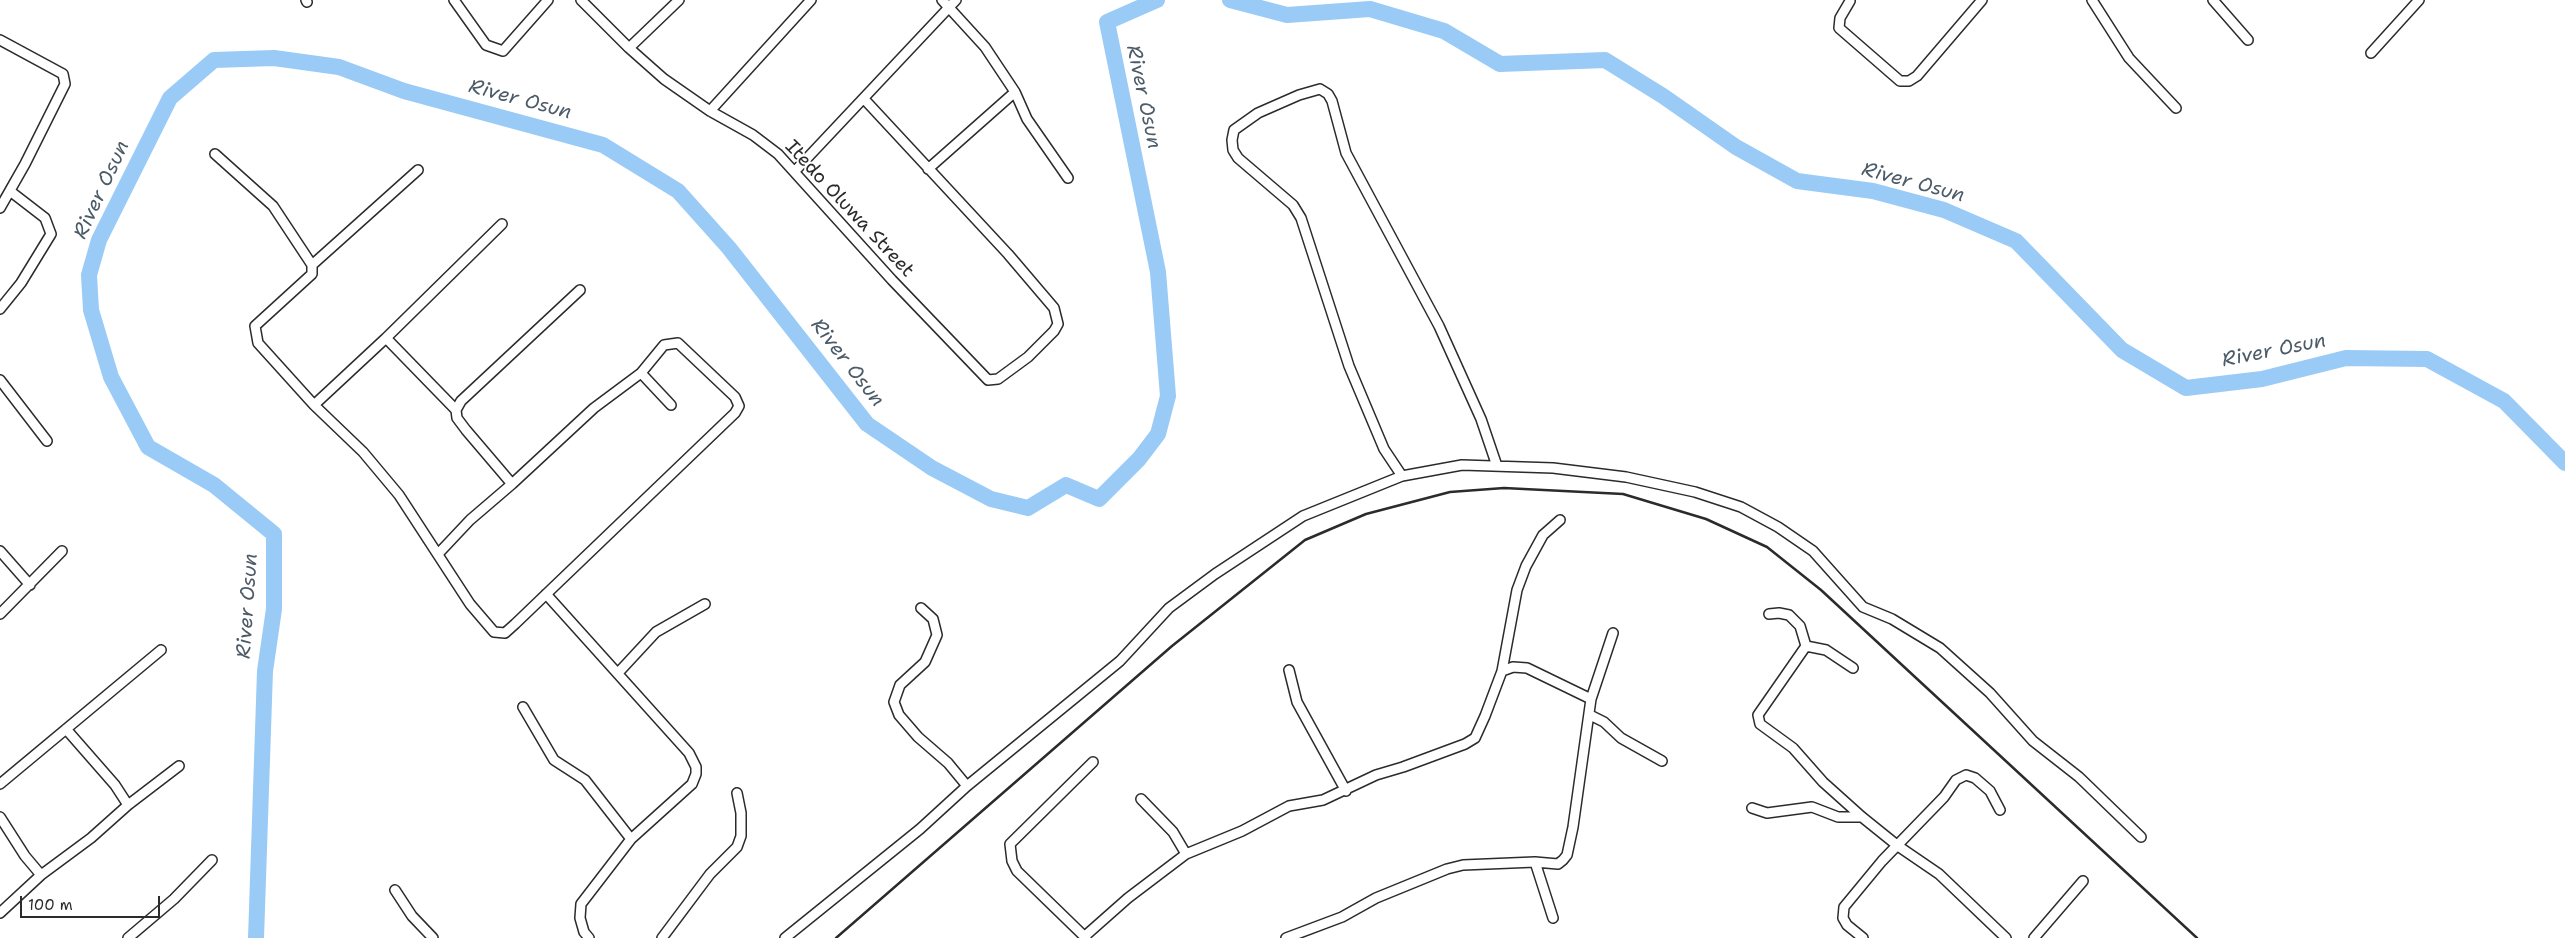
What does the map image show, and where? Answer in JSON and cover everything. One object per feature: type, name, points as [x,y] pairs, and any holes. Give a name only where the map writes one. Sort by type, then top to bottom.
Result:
[{"type":"street","points":[[454,0],[486,45],[504,51],[548,0]]},
{"type":"street","name":"Itedo Oluwa Street","points":[[581,0],[629,48],[664,79],[710,111],[753,134],[795,171],[892,280],[988,380],[998,379],[1028,357],[1054,331],[1058,324],[1058,317],[1054,308],[1008,254],[928,169]]},
{"type":"street","points":[[629,48],[679,0]]},
{"type":"street","points":[[710,111],[811,0]]},
{"type":"street","points":[[942,0],[985,47],[1015,92],[1027,119],[1068,178]]},
{"type":"street","points":[[795,171],[951,8],[956,0]]},
{"type":"street","points":[[1850,0],[1840,18],[1839,28],[1900,82],[1910,81],[1917,76],[1982,0]]},
{"type":"street","points":[[2092,0],[2129,58],[2176,108]]},
{"type":"street","points":[[2213,0],[2248,40]]},
{"type":"street","points":[[2370,54],[2419,0]]},
{"type":"street","points":[[0,40],[63,74],[65,84],[0,208]]},
{"type":"street","points":[[1402,476],[1384,449],[1349,366],[1301,218],[1293,205],[1238,158],[1234,150],[1232,140],[1234,130],[1258,113],[1299,95],[1320,89],[1328,94],[1332,101],[1346,153],[1439,326],[1481,419],[1497,466]]},
{"type":"street","points":[[864,100],[928,169],[1015,92]]},
{"type":"street","points":[[215,154],[273,206],[312,265],[312,274],[255,326],[258,344],[314,405],[363,452],[399,495],[475,611],[494,632],[505,633],[735,413],[739,406],[736,397],[678,342],[664,345],[641,373],[594,408],[470,520],[438,554]]},
{"type":"street","points":[[312,265],[418,170]]},
{"type":"street","points":[[0,309],[21,283],[51,234],[46,218],[10,191]]},
{"type":"street","points":[[314,405],[386,338],[502,224]]},
{"type":"street","points":[[512,484],[466,430],[457,418],[456,410],[461,401],[580,290]]},
{"type":"street","points":[[386,338],[456,410]]},
{"type":"street","points":[[641,373],[671,405]]},
{"type":"street","points":[[0,380],[47,442]]},
{"type":"street","points":[[786,938],[920,830],[967,786],[1120,662],[1169,608],[1214,574],[1303,516],[1402,476],[1462,464],[1553,468],[1643,481],[1695,492],[1741,507],[1778,527],[1813,551],[1863,607],[1892,619],[1940,648],[1990,693],[2033,741],[2079,777],[2141,837]]},
{"type":"street","points":[[1093,762],[1010,844],[1012,861],[1017,871],[1085,937],[1128,898],[1186,854],[1242,832],[1289,806],[1323,800],[1346,791],[1376,775],[1403,768],[1465,744],[1475,738],[1502,671],[1517,590],[1526,566],[1543,535],[1560,520]]},
{"type":"street","points":[[0,551],[30,585]]},
{"type":"street","points":[[0,614],[62,551]]},
{"type":"street","points":[[546,594],[689,753],[696,767],[692,784],[631,839],[581,904],[580,918],[584,932],[589,938]]},
{"type":"street","points":[[618,673],[656,632],[705,604]]},
{"type":"street","points":[[921,608],[933,619],[937,635],[925,662],[900,684],[894,702],[899,715],[918,737],[948,763],[967,786]]},
{"type":"street","points":[[1769,614],[1789,615],[1800,626],[1806,646]]},
{"type":"street","points":[[1286,938],[1342,917],[1376,898],[1447,869],[1463,865],[1535,862],[1558,864],[1567,855],[1573,827],[1591,700],[1613,633]]},
{"type":"street","points":[[1806,646],[1826,650],[1852,668]]},
{"type":"street","points":[[1806,646],[1758,715],[1760,724],[1792,748],[1823,782],[1862,817],[1898,846],[1939,874],[2006,938]]},
{"type":"street","points":[[0,784],[162,650]]},
{"type":"street","points":[[1502,671],[1513,667],[1527,668],[1591,700]]},
{"type":"street","points":[[1289,670],[1298,702],[1346,791]]},
{"type":"street","points":[[523,707],[554,760],[585,780],[631,839]]},
{"type":"street","points":[[1590,715],[1604,722],[1622,738],[1662,761]]},
{"type":"street","points":[[66,729],[114,785],[128,805]]},
{"type":"street","points":[[0,913],[41,875],[91,838],[128,805],[179,766]]},
{"type":"street","points":[[1863,938],[1847,925],[1844,918],[1844,907],[1877,867],[1944,797],[1956,780],[1966,776],[1975,778],[1990,791],[2000,810]]},
{"type":"street","points":[[662,938],[710,874],[737,847],[741,836],[741,813],[737,794]]},
{"type":"street","points":[[1141,800],[1173,832],[1186,854]]},
{"type":"street","points":[[1752,808],[1766,813],[1812,807],[1838,817],[1862,817]]},
{"type":"street","points":[[0,817],[25,856],[41,875]]},
{"type":"street","points":[[128,938],[174,899],[212,860]]},
{"type":"street","points":[[1535,862],[1553,918]]},
{"type":"street","points":[[2034,938],[2083,881]]},
{"type":"street","points":[[395,890],[412,916],[433,938]]},
{"type":"waterway","name":"River Osun","points":[[256,938],[265,671],[274,609],[274,534],[214,485],[148,447],[111,377],[91,310],[89,275],[99,240],[170,98],[214,60],[274,58],[339,67],[404,91],[603,145],[678,191],[729,248],[867,424],[932,468],[991,499],[1028,508],[1066,485],[1099,499],[1139,459],[1158,434],[1168,396],[1158,272],[1107,22],[1157,0]]},
{"type":"waterway","name":"River Osun","points":[[1230,0],[1287,15],[1370,9],[1444,31],[1500,64],[1605,60],[1663,96],[1736,147],[1797,181],[1873,191],[1944,210],[2016,241],[2122,350],[2186,388],[2262,379],[2346,358],[2427,359],[2504,401],[2565,463]]},
{"type":"railway","points":[[836,938],[1172,646],[1305,540],[1366,514],[1450,492],[1504,488],[1623,494],[1706,519],[1767,547],[1821,590],[2197,938]]}]
